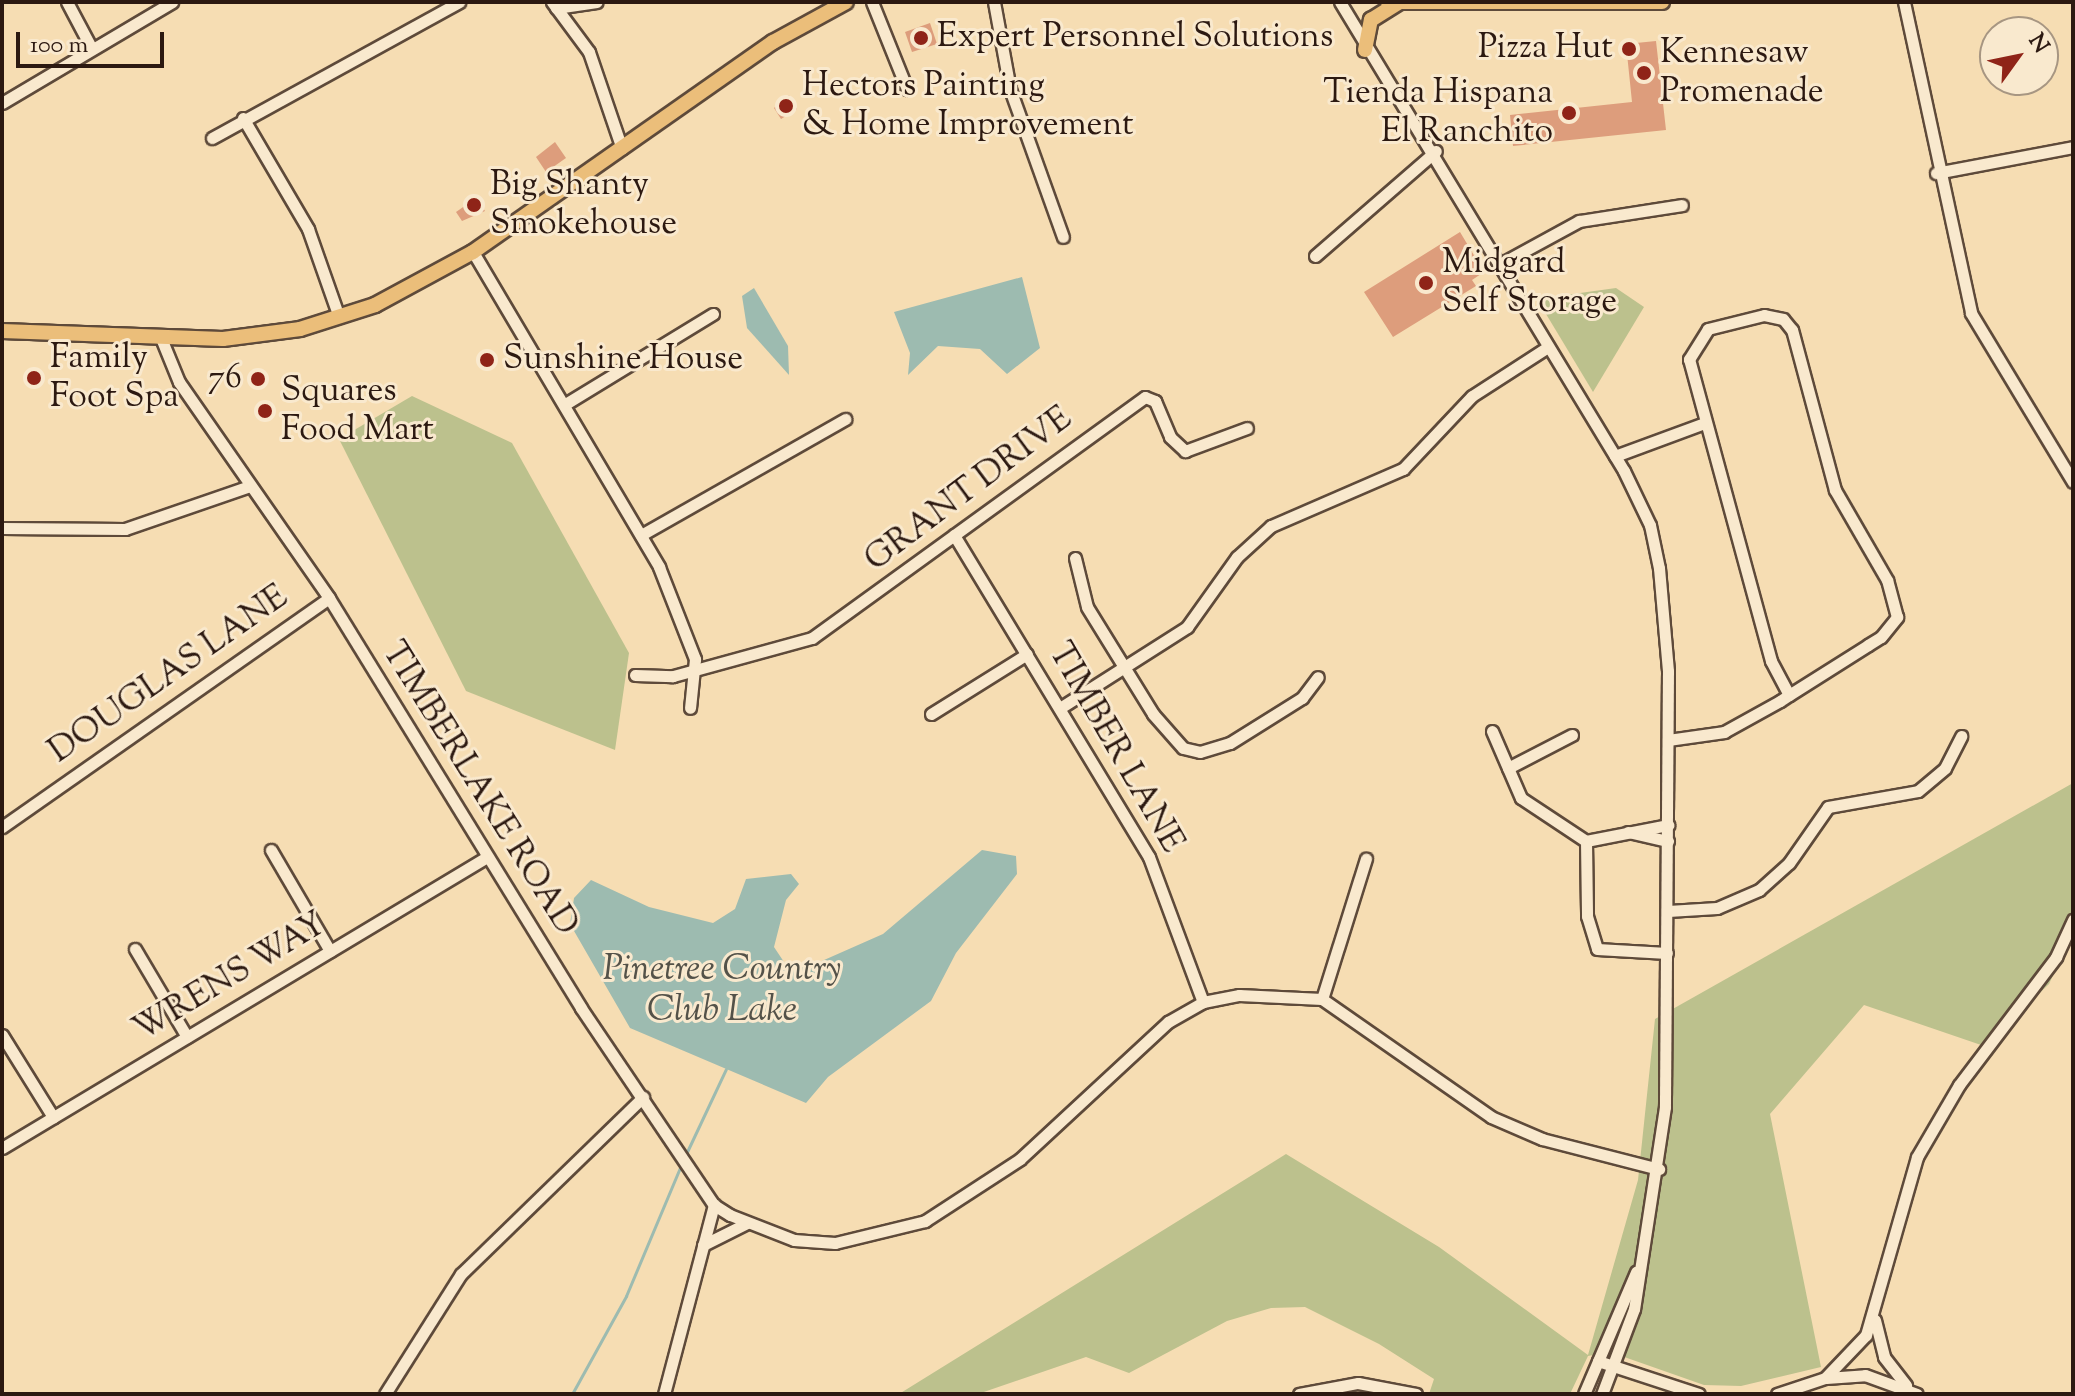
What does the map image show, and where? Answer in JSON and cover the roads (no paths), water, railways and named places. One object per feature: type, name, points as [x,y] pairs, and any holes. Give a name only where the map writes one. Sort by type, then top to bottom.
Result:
[{"type":"main road","points":[[2,331],[161,338],[266,335],[339,317],[473,252],[829,6],[846,2]]},
{"type":"main road","points":[[1388,2],[1662,2]]},
{"type":"main road","points":[[1365,50],[1371,20],[1398,3]]},
{"type":"street","points":[[67,2],[92,49]]},
{"type":"street","points":[[2,103],[172,2]]},
{"type":"street","points":[[212,138],[243,118],[459,2]]},
{"type":"street","points":[[554,5],[597,2]]},
{"type":"street","points":[[872,2],[907,89]]},
{"type":"street","points":[[994,2],[1010,89],[1063,237]]},
{"type":"street","points":[[1340,2],[1365,50],[1436,151],[1548,347],[1615,456],[1646,514],[1659,568],[1668,740],[1668,911],[1659,1169],[1641,1261],[1613,1367],[1602,1394]]},
{"type":"street","points":[[1904,2],[1936,173],[1971,313],[2073,482]]},
{"type":"street","points":[[554,5],[589,52],[622,149]]},
{"type":"street","points":[[243,118],[308,229],[339,317]]},
{"type":"street","points":[[1936,173],[2073,147]]},
{"type":"street","points":[[1315,256],[1436,151]]},
{"type":"street","points":[[1502,263],[1579,221],[1682,205]]},
{"type":"street","points":[[473,252],[567,403],[674,600],[696,669],[690,708]]},
{"type":"street","points":[[567,403],[713,314]]},
{"type":"street","points":[[1668,740],[1717,735],[1789,695],[1881,637],[1897,617],[1897,600],[1842,509],[1783,319],[1742,319],[1698,337],[1689,359],[1771,661],[1789,695]]},
{"type":"street","name":"TIMBERLAKE ROAD","points":[[161,338],[179,382],[329,598],[487,857],[714,1205],[747,1223],[794,1240],[835,1243],[925,1221],[1020,1159],[1140,1043],[1203,1002],[1282,993],[1322,999],[1479,1111],[1542,1139],[1659,1169]]},
{"type":"street","points":[[1060,708],[1187,627],[1237,557],[1271,526],[1403,469],[1472,396],[1548,347]]},
{"type":"street","name":"GRANT DRIVE","points":[[635,675],[696,669],[812,638],[954,535],[1110,413],[1145,397],[1155,401],[1170,437],[1185,451],[1247,428]]},
{"type":"street","points":[[641,535],[845,419]]},
{"type":"street","points":[[1615,456],[1704,423]]},
{"type":"street","points":[[2,528],[125,529],[250,486]]},
{"type":"street","name":"TIMBER LANE","points":[[954,535],[1149,857],[1203,1002]]},
{"type":"street","points":[[1075,558],[1087,607],[1124,668],[1168,735],[1200,752],[1230,743],[1302,698],[1318,677]]},
{"type":"street","name":"DOUGLAS LANE","points":[[2,827],[329,598]]},
{"type":"street","points":[[931,714],[1027,654]]},
{"type":"street","points":[[1492,731],[1521,798],[1586,841],[1668,825]]},
{"type":"street","points":[[1508,768],[1572,735]]},
{"type":"street","points":[[1668,911],[1717,908],[1759,890],[1789,863],[1828,807],[1918,791],[1945,768],[1961,736]]},
{"type":"street","points":[[1628,832],[1668,841]]},
{"type":"street","points":[[1586,841],[1587,916],[1597,949],[1667,953]]},
{"type":"street","points":[[271,850],[330,951]]},
{"type":"street","name":"WRENS WAY","points":[[2,1148],[487,857]]},
{"type":"street","points":[[1322,999],[1366,859]]},
{"type":"street","points":[[1914,1392],[1884,1357],[1875,1319],[1889,1235],[1917,1157],[1959,1085],[2048,970],[2073,920]]},
{"type":"street","points":[[135,949],[187,1037]]},
{"type":"street","points":[[2,1035],[53,1117]]},
{"type":"street","points":[[385,1394],[461,1274],[643,1097]]},
{"type":"street","points":[[664,1394],[714,1205]]},
{"type":"street","points":[[702,1245],[747,1223]]},
{"type":"street","points":[[1584,1394],[1641,1261]]},
{"type":"street","points":[[1825,1378],[1875,1319]]},
{"type":"street","points":[[1598,1361],[1699,1394]]},
{"type":"street","points":[[1777,1394],[1825,1378],[1865,1375],[1914,1392]]},
{"type":"street","points":[[1299,1394],[1358,1383],[1416,1394]]},
{"type":"water","points":[[1022,277],[1040,348],[1007,374],[980,349],[938,346],[908,375],[910,353],[894,312]]},
{"type":"water","points":[[754,288],[788,346],[789,375],[747,328],[742,296]]},
{"type":"water","name":"Pinetree Country Club Lake","points":[[982,850],[1016,856],[1017,874],[956,953],[931,1001],[828,1077],[806,1103],[630,1028],[570,924],[574,898],[591,880],[649,907],[713,923],[735,909],[746,879],[791,874],[799,884],[786,900],[774,947],[784,962],[806,968],[883,934]]},
{"type":"waterway","points":[[685,1156],[726,1069]]},
{"type":"waterway","points":[[572,1394],[626,1296],[682,1163]]},
{"type":"place","name":"Expert Personnel Solutions","points":[[921,38]]},
{"type":"place","name":"Pizza Hut","points":[[1629,49]]},
{"type":"place","name":"Kennesaw Promenade","points":[[1644,73]]},
{"type":"place","name":"Hectors Painting & Home Improvement","points":[[786,106]]},
{"type":"place","name":"Tienda Hispana El Ranchito","points":[[1569,113]]},
{"type":"place","name":"Big Shanty Smokehouse","points":[[474,205]]},
{"type":"place","name":"Midgard Self Storage","points":[[1426,283]]},
{"type":"place","name":"Sunshine House","points":[[487,360]]},
{"type":"place","name":"Family Foot Spa","points":[[34,378]]},
{"type":"place","name":"76","points":[[258,379]]},
{"type":"place","name":"Squares Food Mart","points":[[265,411]]}]
